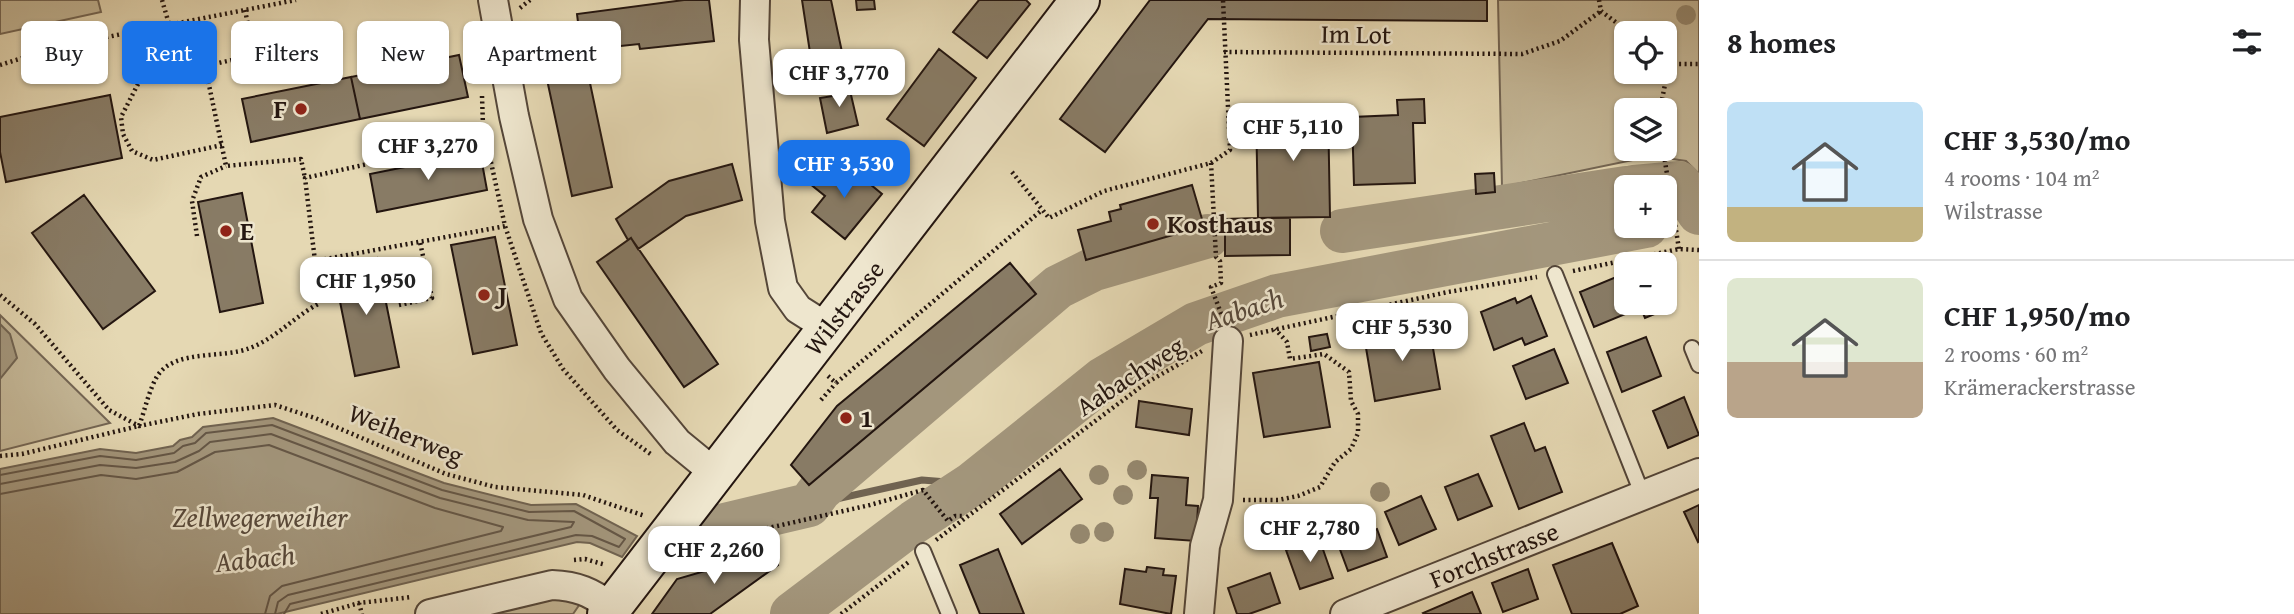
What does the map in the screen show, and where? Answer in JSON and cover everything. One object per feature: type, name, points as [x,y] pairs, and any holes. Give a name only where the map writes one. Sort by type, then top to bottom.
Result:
[{"type":"street","points":[[755,0],[754,40],[770,221],[783,288],[798,309],[828,328]]},
{"type":"street","name":"Wilstrasse","points":[[609,611],[1080,0]]},
{"type":"street","points":[[505,6],[514,116],[538,219],[568,299],[617,369],[677,442],[716,474]]},
{"type":"street","points":[[1199,614],[1205,547],[1217,500],[1226,332]]},
{"type":"street","name":"Forchstrasse","points":[[1345,614],[1699,473]]},
{"type":"street","points":[[430,614],[552,585],[572,585],[590,591],[609,611]]},
{"type":"lane","points":[[1555,274],[1643,496]]},
{"type":"lane","points":[[1692,348],[1699,365]]},
{"type":"lane","points":[[923,551],[949,614]]},
{"type":"path","points":[[162,0],[166,21]]},
{"type":"path","points":[[188,21],[296,0]]},
{"type":"path","points":[[505,6],[530,0]]},
{"type":"path","points":[[1012,172],[1049,218],[1104,191],[1211,163],[1230,150],[1223,0]]},
{"type":"path","points":[[1599,0],[1601,11],[1614,21]]},
{"type":"path","points":[[217,63],[257,55],[245,10]]},
{"type":"path","name":"Im Lot","points":[[1224,52],[1522,54],[1541,49],[1574,33],[1601,11]]},
{"type":"path","points":[[0,65],[61,46],[122,34]]},
{"type":"path","points":[[1677,63],[1699,64]]},
{"type":"path","points":[[138,84],[121,117],[123,134],[132,150],[153,160],[222,145]]},
{"type":"path","points":[[209,84],[226,166]]},
{"type":"path","points":[[305,178],[417,153],[414,140],[484,126],[505,226],[541,332],[563,369],[617,430],[658,460]]},
{"type":"path","points":[[0,295],[35,324],[109,410],[139,426],[157,377],[167,365],[250,348],[284,329],[298,315],[318,304],[316,261],[301,159],[226,166],[201,177],[192,201],[197,236]]},
{"type":"path","points":[[1665,161],[1679,249]]},
{"type":"path","points":[[1211,163],[1216,257],[1220,261],[1222,283],[1211,287],[1226,332]]},
{"type":"path","points":[[821,400],[836,383],[1042,209]]},
{"type":"path","points":[[316,261],[538,219]]},
{"type":"path","points":[[399,305],[432,298],[420,242]]},
{"type":"path","name":"Aabachweg","points":[[841,614],[964,517],[1146,383],[1197,354],[1226,332],[1275,329],[1448,292],[1679,249],[1699,250]]},
{"type":"path","points":[[1217,500],[1278,500],[1320,487],[1335,462],[1351,449],[1358,433],[1358,414],[1351,401],[1349,372],[1324,354],[1290,359],[1287,342],[1275,329]]},
{"type":"path","points":[[824,373],[836,383]]},
{"type":"path","name":"Weiherweg","points":[[0,456],[49,448],[198,414],[275,405],[315,418],[446,474],[495,487],[583,495],[658,521]]},
{"type":"path","points":[[697,544],[870,506],[923,490],[948,522],[955,516],[964,517]]},
{"type":"path","points":[[359,603],[362,614]]},
{"type":"shaded area","points":[[0,0],[98,0],[101,12],[60,21],[21,21],[21,29],[0,34]]},
{"type":"shaded area","points":[[1498,0],[1699,0],[1699,174],[1686,161],[1677,160],[1677,98],[1614,98],[1614,161],[1628,161],[1502,187]]},
{"type":"shaded area","points":[[0,315],[110,423],[0,451]]},
{"type":"shaded area","points":[[538,599],[582,601],[573,614],[476,614]]},
{"type":"water","points":[[0,324],[10,334],[17,358],[0,379]]},
{"type":"water","name":"Zellwegerweiher","points":[[273,418],[444,483],[531,505],[576,504],[637,536],[622,557],[590,543],[577,542],[277,614],[0,614],[0,469],[100,449],[136,453],[173,446],[180,440],[192,437],[203,427]]},
{"type":"building","points":[[684,0],[709,0],[714,41],[640,49],[639,44],[621,46],[621,21],[578,21],[577,14]]},
{"type":"building","points":[[802,0],[831,0],[842,52],[811,59]]},
{"type":"building","points":[[856,0],[874,0],[875,9],[857,10]]},
{"type":"building","points":[[979,0],[1026,0],[1030,4],[987,58],[953,32]]},
{"type":"building","points":[[1150,0],[1487,0],[1487,21],[1208,19],[1105,152],[1060,119]]},
{"type":"building","points":[[939,49],[976,78],[924,146],[887,119]]},
{"type":"building","points":[[459,55],[463,84],[468,97],[360,119],[351,77],[357,76],[357,84],[449,84],[449,57]]},
{"type":"building","name":"F","points":[[351,77],[360,119],[251,142],[242,99],[316,84],[343,84],[343,79]]},
{"type":"building","points":[[848,82],[858,125],[827,133],[820,98],[833,96],[831,85]]},
{"type":"building","points":[[548,84],[590,84],[612,187],[572,196]]},
{"type":"building","points":[[110,95],[122,158],[6,182],[0,152],[0,117]]},
{"type":"building","points":[[1424,99],[1425,123],[1413,123],[1415,183],[1354,185],[1352,117],[1398,115],[1397,100]]},
{"type":"building","points":[[1328,108],[1330,217],[1258,218],[1256,109]]},
{"type":"building","points":[[480,152],[487,190],[377,212],[370,174]]},
{"type":"building","points":[[732,164],[742,200],[686,216],[638,249],[631,238],[628,240],[616,219],[669,181]]},
{"type":"building","points":[[848,166],[882,194],[845,239],[812,212],[825,196],[809,183],[820,169],[835,181]]},
{"type":"building","points":[[1494,173],[1495,192],[1476,194],[1475,174]]},
{"type":"building","name":"Kosthaus","points":[[1192,185],[1204,226],[1086,260],[1078,230],[1111,221],[1109,212],[1121,209],[1120,205]]},
{"type":"building","name":"E","points":[[242,193],[263,303],[220,312],[198,202]]},
{"type":"building","points":[[84,195],[155,291],[103,329],[32,233]]},
{"type":"building","points":[[1290,218],[1290,255],[1225,256],[1225,219]]},
{"type":"building","name":"J","points":[[495,237],[517,345],[473,354],[451,245]]},
{"type":"building","points":[[631,238],[718,364],[684,387],[597,262]]},
{"type":"building","points":[[377,258],[399,367],[355,376],[333,267]]},
{"type":"building","points":[[1010,263],[1036,294],[809,485],[791,465],[837,406]]},
{"type":"building","points":[[1614,278],[1614,315],[1623,315],[1594,327],[1580,292]]},
{"type":"building","points":[[1531,296],[1547,336],[1525,345],[1522,338],[1494,350],[1481,312],[1515,298],[1517,303]]},
{"type":"building","points":[[1429,325],[1440,389],[1375,401],[1364,336]]},
{"type":"building","points":[[1327,334],[1330,347],[1311,351],[1309,337]]},
{"type":"building","points":[[1646,337],[1661,376],[1622,392],[1607,352]]},
{"type":"building","points":[[1554,349],[1568,383],[1526,399],[1513,366]]},
{"type":"building","points":[[1319,362],[1330,427],[1264,437],[1253,373]]},
{"type":"building","points":[[1684,397],[1699,435],[1668,448],[1653,411]]},
{"type":"building","points":[[1139,401],[1192,409],[1189,435],[1136,427]]},
{"type":"building","points":[[1524,423],[1535,451],[1545,447],[1562,492],[1519,509],[1491,436]]},
{"type":"building","points":[[1060,469],[1082,499],[1022,544],[1000,514]]},
{"type":"building","points":[[1478,474],[1492,506],[1458,520],[1445,487]]},
{"type":"building","points":[[1152,475],[1188,478],[1186,505],[1198,506],[1196,541],[1155,538],[1158,498],[1150,498]]},
{"type":"building","points":[[1421,496],[1436,529],[1399,545],[1385,512]]},
{"type":"building","points":[[1699,505],[1699,541],[1698,542],[1684,512]]},
{"type":"building","points":[[1377,529],[1387,557],[1348,571],[1338,544]]},
{"type":"building","points":[[1319,538],[1333,578],[1300,589],[1286,550]]},
{"type":"building","points":[[1612,543],[1638,606],[1620,614],[1572,614],[1553,565]]},
{"type":"building","points":[[998,549],[1024,614],[980,614],[960,565]]},
{"type":"building","points":[[774,551],[778,565],[710,614],[652,614],[677,579]]},
{"type":"building","points":[[1147,567],[1164,569],[1163,575],[1176,576],[1171,614],[1120,604],[1125,569],[1146,572]]},
{"type":"building","points":[[1528,569],[1538,599],[1503,612],[1492,583]]},
{"type":"building","points":[[1270,573],[1280,603],[1249,614],[1237,614],[1228,588]]},
{"type":"building","points":[[1472,592],[1481,614],[1423,613]]},
{"type":"waterway","points":[[1677,183],[1699,213]]},
{"type":"waterway","points":[[1342,231],[1614,190]]},
{"type":"waterway","name":"Aabach","points":[[792,614],[914,522],[972,484],[1103,379],[1196,324],[1277,296],[1614,232]]},
{"type":"waterway","points":[[700,531],[809,505],[820,490],[1058,287],[1094,269],[1208,236]]},
{"type":"waterway","name":"Aabach","points":[[809,505],[922,480],[972,484]]},
{"type":"place","name":"F","points":[[301,109]]},
{"type":"place","name":"Kosthaus","points":[[1153,224]]},
{"type":"place","name":"E","points":[[226,231]]},
{"type":"place","name":"J","points":[[484,295]]},
{"type":"place","name":"1","points":[[846,418]]}]
